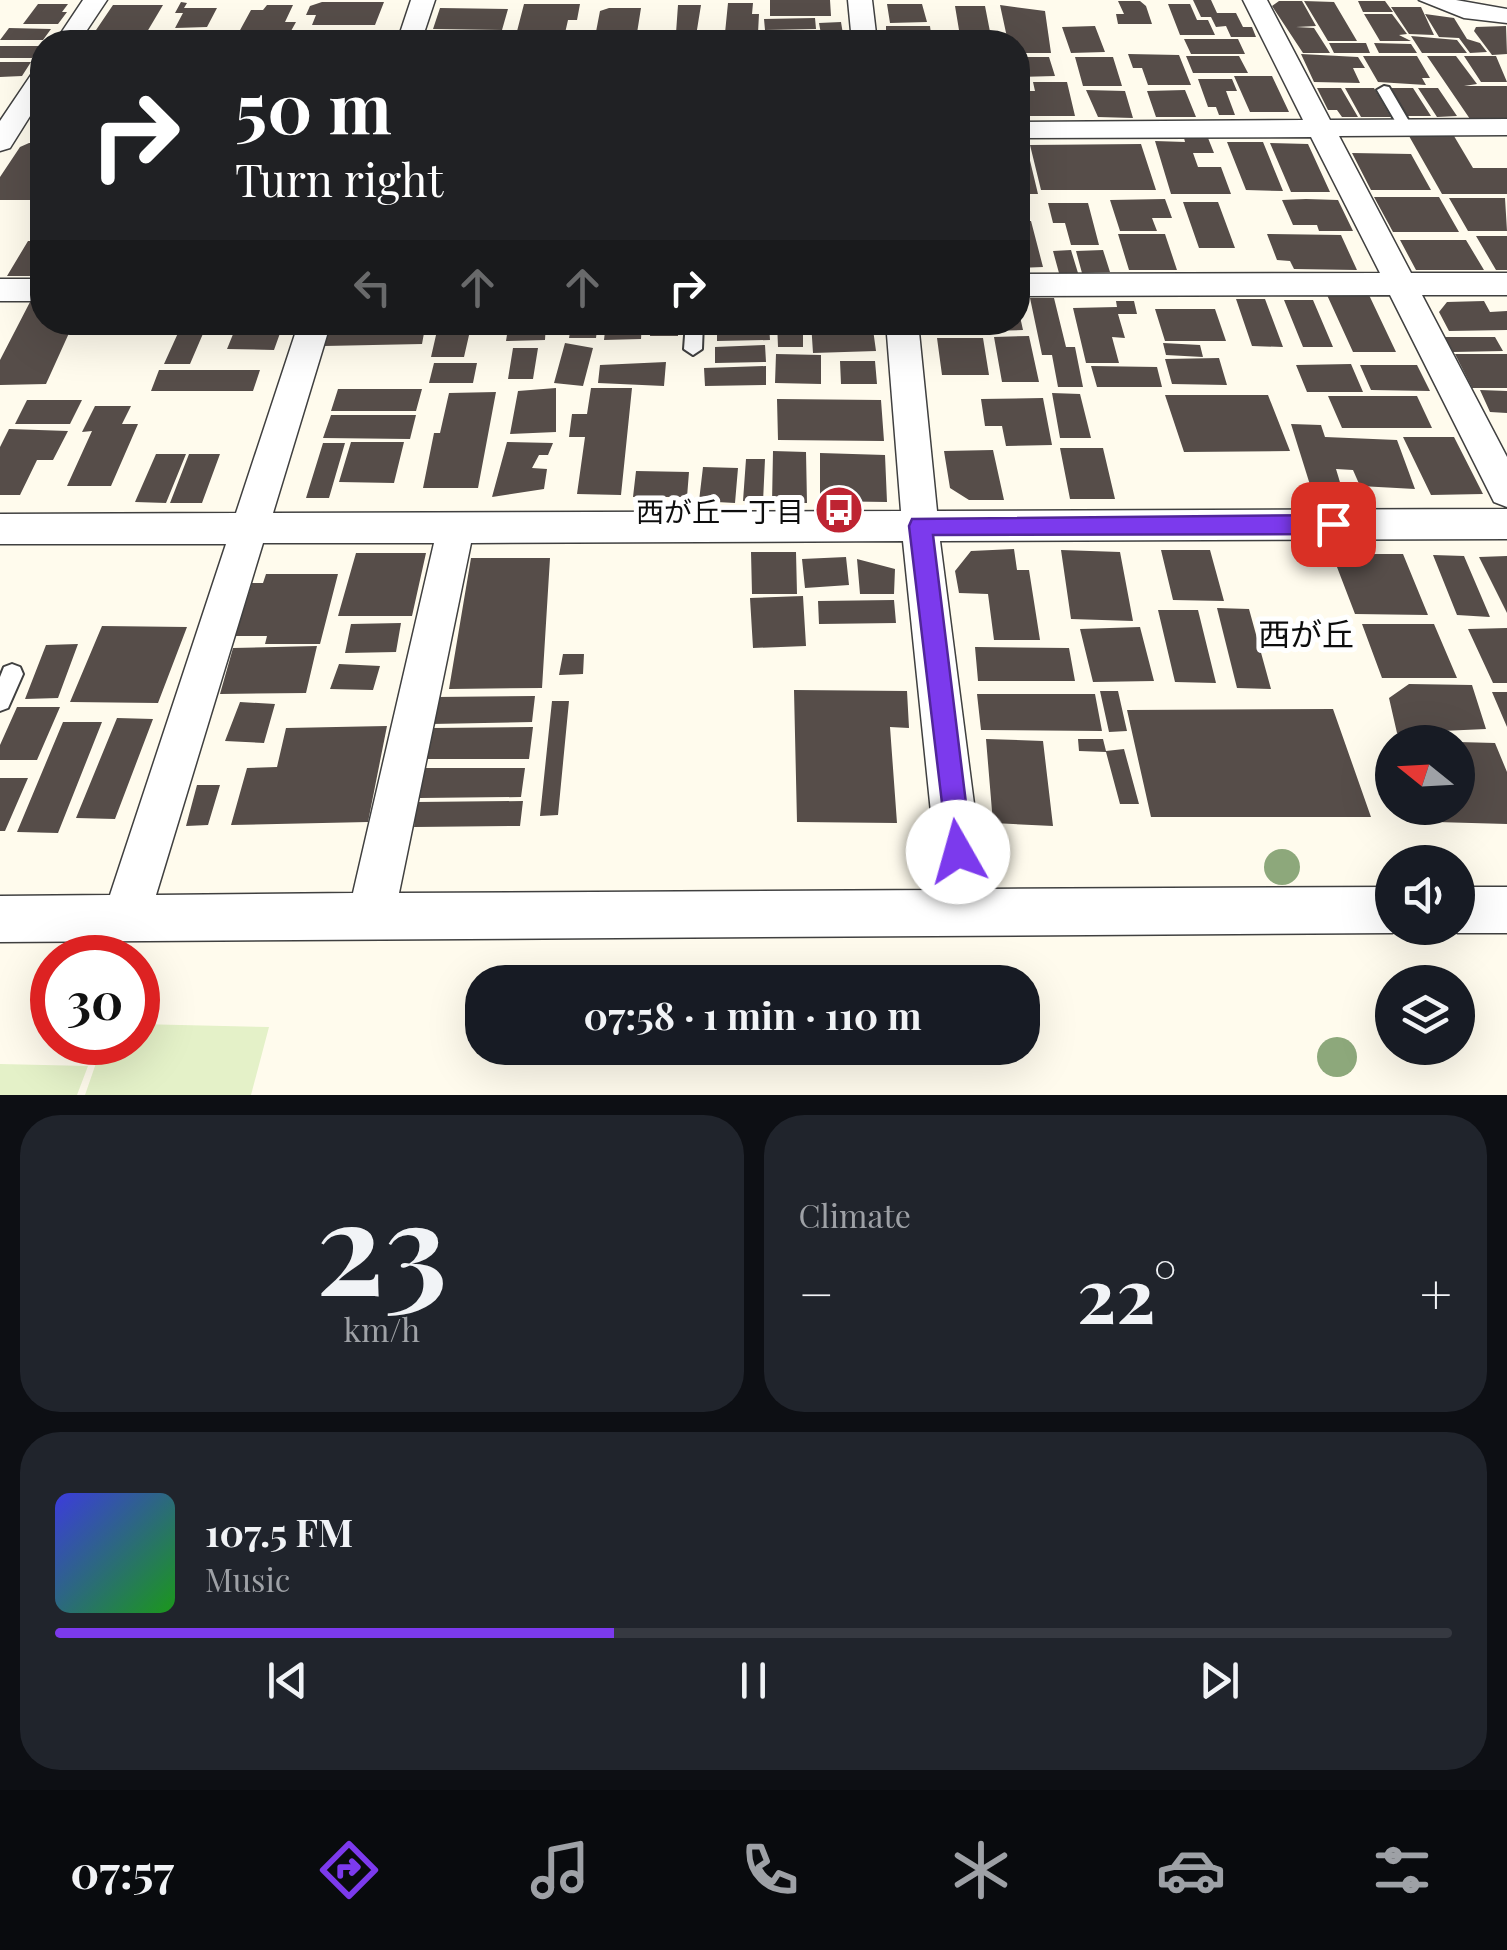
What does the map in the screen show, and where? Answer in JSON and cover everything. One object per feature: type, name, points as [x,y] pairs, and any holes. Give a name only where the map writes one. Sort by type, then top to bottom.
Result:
[{"type":"street","points":[[74,30],[95,0]]},
{"type":"street","points":[[414,30],[423,0]]},
{"type":"street","points":[[860,0],[864,30]]},
{"type":"street","points":[[1255,0],[1507,492]]},
{"type":"street","points":[[1431,0],[1473,13],[1507,16]]},
{"type":"street","points":[[2,137],[30,96]]},
{"type":"street","points":[[1030,130],[1507,127]]},
{"type":"street","points":[[2,137],[30,135]]},
{"type":"street","points":[[1030,285],[1507,284]]},
{"type":"street","points":[[0,290],[30,290]]},
{"type":"street","points":[[125,919],[311,335]]},
{"type":"street","points":[[903,335],[920,526],[964,909]]},
{"type":"street","points":[[0,529],[1507,524]]},
{"type":"street","points":[[371,916],[456,526]]},
{"type":"street","points":[[0,919],[964,909],[1375,910]]},
{"type":"street","points":[[1475,910],[1507,910]]},
{"type":"lane","points":[[1384,90],[1406,128]]},
{"type":"lane","points":[[694,349],[695,335]]},
{"type":"lane","points":[[0,701],[12,674]]},
{"type":"green space","points":[[160,1025],[269,1027],[251,1095],[85,1095],[95,1065],[160,1065]]},
{"type":"green space","points":[[0,1064],[88,1066],[77,1095],[0,1095]]},
{"type":"building","points":[[770,0],[830,0],[831,16],[770,16]]},
{"type":"building","points":[[1193,0],[1211,0],[1217,13],[1236,13],[1243,27],[1252,27],[1256,37],[1231,37],[1226,26],[1216,27],[1211,17],[1201,17]]},
{"type":"building","points":[[1118,1],[1140,1],[1146,6],[1152,24],[1118,24],[1116,14],[1124,14]]},
{"type":"building","points":[[1279,1],[1302,1],[1316,26],[1296,27],[1314,28],[1330,53],[1303,53],[1272,6]]},
{"type":"building","points":[[1304,1],[1334,2],[1357,41],[1328,41]]},
{"type":"building","points":[[1358,1],[1385,1],[1393,12],[1363,12]]},
{"type":"building","points":[[181,2],[187,3],[184,8],[217,8],[207,27],[175,28],[183,13],[175,13]]},
{"type":"building","points":[[322,2],[384,2],[375,25],[312,25],[316,15],[306,15],[310,6]]},
{"type":"building","points":[[728,3],[753,3],[752,14],[759,14],[758,30],[725,30]]},
{"type":"building","points":[[38,4],[68,4],[62,12],[67,12],[58,24],[23,24]]},
{"type":"building","points":[[524,4],[580,4],[577,20],[568,20],[566,30],[517,30]]},
{"type":"building","points":[[887,4],[922,4],[927,22],[890,23]]},
{"type":"building","points":[[1168,4],[1190,4],[1197,20],[1208,20],[1215,35],[1180,35]]},
{"type":"building","points":[[113,5],[163,5],[148,30],[96,30]]},
{"type":"building","points":[[267,5],[293,5],[285,22],[296,22],[292,30],[240,30],[251,10],[263,10]]},
{"type":"building","points":[[678,5],[701,5],[697,30],[676,30]]},
{"type":"building","points":[[1000,5],[1045,11],[1051,53],[1030,53],[1030,30],[1005,30]]},
{"type":"building","points":[[955,6],[985,6],[990,30],[959,30]]},
{"type":"building","points":[[1391,7],[1421,7],[1434,35],[1409,34]]},
{"type":"building","points":[[440,8],[508,9],[502,30],[433,29]]},
{"type":"building","points":[[641,8],[637,30],[596,30],[600,11]]},
{"type":"building","points":[[1364,14],[1392,14],[1407,34],[1399,35],[1411,41],[1380,41]]},
{"type":"building","points":[[1425,14],[1454,18],[1467,39],[1480,43],[1487,52],[1470,53],[1459,38],[1439,37]]},
{"type":"building","points":[[815,18],[816,29],[765,30],[764,19]]},
{"type":"building","points":[[841,22],[842,30],[820,30],[819,23]]},
{"type":"building","points":[[886,26],[930,26],[930,30],[886,30]]},
{"type":"building","points":[[1095,26],[1105,52],[1071,53],[1062,27]]},
{"type":"building","points":[[1506,26],[1507,54],[1492,55],[1474,31],[1476,27]]},
{"type":"building","points":[[9,28],[51,29],[30,30],[30,40],[0,40]]},
{"type":"building","points":[[1411,36],[1457,40],[1467,53],[1422,53]]},
{"type":"building","points":[[1184,39],[1238,39],[1245,54],[1191,54]]},
{"type":"building","points":[[1329,43],[1366,43],[1370,53],[1334,53]]},
{"type":"building","points":[[1374,43],[1411,44],[1417,53],[1379,53]]},
{"type":"building","points":[[0,46],[30,46],[30,58],[0,58]]},
{"type":"building","points":[[1128,54],[1179,55],[1191,85],[1148,85],[1142,68],[1133,68]]},
{"type":"building","points":[[1301,54],[1358,57],[1365,68],[1353,68],[1360,83],[1314,82]]},
{"type":"building","points":[[1186,56],[1239,56],[1248,73],[1193,73]]},
{"type":"building","points":[[1363,56],[1417,56],[1430,78],[1422,78],[1426,85],[1378,82]]},
{"type":"building","points":[[1427,56],[1456,56],[1477,84],[1464,86],[1507,86],[1507,119],[1470,119]]},
{"type":"building","points":[[1464,56],[1496,56],[1507,82],[1481,82]]},
{"type":"building","points":[[1030,57],[1049,57],[1055,76],[1030,77]]},
{"type":"building","points":[[1075,57],[1113,57],[1122,86],[1083,86]]},
{"type":"building","points":[[0,62],[30,62],[22,76],[0,77]]},
{"type":"building","points":[[1234,76],[1272,76],[1289,112],[1250,112]]},
{"type":"building","points":[[1198,79],[1232,79],[1237,91],[1226,91],[1235,115],[1219,115],[1216,107],[1208,107]]},
{"type":"building","points":[[1033,82],[1067,82],[1075,116],[1030,116],[1030,91],[1035,91]]},
{"type":"building","points":[[1317,88],[1341,88],[1358,117],[1342,117],[1337,110],[1328,110]]},
{"type":"building","points":[[1345,88],[1374,88],[1391,117],[1361,117]]},
{"type":"building","points":[[1390,88],[1413,88],[1431,116],[1407,116]]},
{"type":"building","points":[[1418,88],[1438,88],[1457,116],[1437,117]]},
{"type":"building","points":[[1086,90],[1125,91],[1133,118],[1098,117]]},
{"type":"building","points":[[1185,90],[1196,117],[1156,117],[1147,91]]},
{"type":"building","points":[[1409,136],[1454,136],[1473,168],[1507,168],[1507,194],[1442,194]]},
{"type":"building","points":[[1184,138],[1208,138],[1214,153],[1193,153],[1198,167],[1221,167],[1231,194],[1171,194],[1155,141],[1185,142]]},
{"type":"building","points":[[1227,142],[1263,142],[1283,191],[1246,190]]},
{"type":"building","points":[[30,143],[30,200],[0,200],[0,177],[20,147]]},
{"type":"building","points":[[1270,143],[1308,144],[1330,192],[1291,192]]},
{"type":"building","points":[[1141,144],[1156,190],[1041,190],[1030,145]]},
{"type":"building","points":[[1352,153],[1411,154],[1431,190],[1371,190]]},
{"type":"building","points":[[1030,161],[1038,194],[1030,194]]},
{"type":"building","points":[[1374,197],[1439,197],[1459,232],[1393,232]]},
{"type":"building","points":[[1449,198],[1505,198],[1507,231],[1468,231]]},
{"type":"building","points":[[1165,199],[1172,218],[1152,218],[1157,231],[1120,231],[1110,200]]},
{"type":"building","points":[[1282,200],[1338,200],[1353,231],[1319,231],[1317,225],[1293,225]]},
{"type":"building","points":[[1183,202],[1218,202],[1235,248],[1199,248]]},
{"type":"building","points":[[1048,203],[1088,203],[1099,245],[1071,245],[1065,223],[1053,223]]},
{"type":"building","points":[[1030,221],[1031,221],[1043,267],[1030,268]]},
{"type":"building","points":[[1118,234],[1165,234],[1177,270],[1129,270]]},
{"type":"building","points":[[1267,234],[1341,235],[1357,270],[1294,269],[1290,261],[1277,260]]},
{"type":"building","points":[[1476,236],[1507,236],[1507,270],[1496,270]]},
{"type":"building","points":[[1400,240],[1466,240],[1484,270],[1416,270]]},
{"type":"building","points":[[28,241],[30,241],[30,276],[7,276]]},
{"type":"building","points":[[1071,250],[1078,273],[1059,273],[1053,251]]},
{"type":"building","points":[[1103,250],[1110,272],[1082,273],[1076,251]]},
{"type":"building","points":[[1327,295],[1369,295],[1396,352],[1353,352]]},
{"type":"building","points":[[1030,298],[1054,298],[1066,347],[1075,347],[1083,387],[1058,387],[1052,355],[1042,355]]},
{"type":"building","points":[[1236,299],[1265,299],[1283,347],[1252,346]]},
{"type":"building","points":[[1284,300],[1313,300],[1333,347],[1303,347]]},
{"type":"building","points":[[1116,301],[1134,301],[1137,314],[1118,314],[1125,338],[1112,337],[1119,363],[1086,363],[1073,308],[1117,307]]},
{"type":"building","points":[[1484,301],[1490,312],[1507,311],[1507,330],[1449,331],[1439,312],[1447,302]]},
{"type":"building","points":[[30,302],[30,335],[68,335],[46,384],[0,385],[0,360]]},
{"type":"building","points":[[1155,309],[1215,309],[1226,341],[1165,341]]},
{"type":"building","points":[[177,335],[202,335],[190,364],[164,364]]},
{"type":"building","points":[[233,335],[279,335],[274,350],[227,349]]},
{"type":"building","points":[[327,335],[424,335],[422,344],[324,346]]},
{"type":"building","points":[[436,335],[469,335],[464,357],[431,357]]},
{"type":"building","points":[[507,335],[545,335],[545,340],[506,341]]},
{"type":"building","points":[[570,335],[596,335],[596,338],[569,338]]},
{"type":"building","points":[[605,335],[641,335],[641,339],[604,340]]},
{"type":"building","points":[[717,335],[770,335],[770,340],[717,341]]},
{"type":"building","points":[[778,335],[803,335],[803,347],[778,347]]},
{"type":"building","points":[[812,335],[874,335],[876,351],[813,353]]},
{"type":"building","points":[[1029,336],[1039,382],[1002,382],[994,337]]},
{"type":"building","points":[[1445,337],[1495,337],[1503,351],[1453,352]]},
{"type":"building","points":[[937,338],[983,338],[989,375],[942,375]]},
{"type":"building","points":[[565,343],[593,348],[583,386],[554,383]]},
{"type":"building","points":[[1163,343],[1200,345],[1203,357],[1166,355]]},
{"type":"building","points":[[765,345],[766,362],[715,363],[715,347]]},
{"type":"building","points":[[513,348],[538,348],[533,379],[508,379]]},
{"type":"building","points":[[776,354],[821,355],[821,384],[775,383]]},
{"type":"building","points":[[1455,354],[1507,354],[1507,388],[1472,388]]},
{"type":"building","points":[[1219,358],[1227,385],[1172,384],[1165,359]]},
{"type":"building","points":[[840,361],[875,361],[877,384],[841,384]]},
{"type":"building","points":[[666,362],[664,386],[598,383],[600,365]]},
{"type":"building","points":[[434,363],[477,363],[473,383],[429,383]]},
{"type":"building","points":[[1351,364],[1363,392],[1307,392],[1296,365]]},
{"type":"building","points":[[1360,365],[1417,365],[1430,391],[1371,390]]},
{"type":"building","points":[[766,366],[766,385],[705,386],[704,368]]},
{"type":"building","points":[[1091,366],[1157,367],[1162,387],[1097,387]]},
{"type":"building","points":[[159,370],[260,370],[253,391],[151,391]]},
{"type":"building","points":[[556,388],[556,432],[510,434],[518,391]]},
{"type":"building","points":[[591,388],[632,388],[621,495],[577,494],[585,437],[569,437],[572,414],[587,414]]},
{"type":"building","points":[[338,389],[422,389],[416,411],[331,411]]},
{"type":"building","points":[[1480,390],[1507,391],[1507,413],[1490,412]]},
{"type":"building","points":[[496,392],[478,488],[423,488],[434,433],[440,433],[449,393]]},
{"type":"building","points":[[1052,393],[1080,394],[1091,438],[1060,438]]},
{"type":"building","points":[[1165,395],[1268,395],[1290,451],[1184,452]]},
{"type":"building","points":[[1328,396],[1417,396],[1432,428],[1342,428]]},
{"type":"building","points":[[1043,398],[1052,445],[1006,446],[1002,426],[985,426],[981,399]]},
{"type":"building","points":[[777,399],[881,400],[884,441],[778,440]]},
{"type":"building","points":[[27,400],[82,400],[70,424],[15,424]]},
{"type":"building","points":[[95,406],[131,406],[122,424],[138,424],[111,486],[67,486],[92,431],[82,432]]},
{"type":"building","points":[[331,415],[416,415],[410,439],[323,438]]},
{"type":"building","points":[[1291,424],[1321,425],[1325,437],[1397,440],[1415,489],[1360,486],[1353,470],[1336,469],[1342,489],[1311,488]]},
{"type":"building","points":[[9,429],[68,431],[53,460],[37,460],[20,495],[0,495],[0,447]]},
{"type":"building","points":[[1403,437],[1454,437],[1483,494],[1431,495]]},
{"type":"building","points":[[351,442],[404,442],[394,483],[339,482]]},
{"type":"building","points":[[507,442],[553,443],[548,455],[539,455],[532,468],[547,469],[544,489],[492,497]]},
{"type":"building","points":[[323,443],[345,443],[329,498],[306,498]]},
{"type":"building","points":[[1060,448],[1103,448],[1115,499],[1070,499]]},
{"type":"building","points":[[993,450],[1004,500],[969,500],[950,488],[944,451]]},
{"type":"building","points":[[773,451],[806,452],[807,503],[772,503]]},
{"type":"building","points":[[820,453],[885,455],[887,502],[820,501]]},
{"type":"building","points":[[156,454],[186,454],[166,503],[135,502]]},
{"type":"building","points":[[189,454],[220,454],[202,503],[170,503]]},
{"type":"building","points":[[746,459],[765,459],[763,502],[743,501]]},
{"type":"building","points":[[703,467],[738,468],[735,503],[699,501]]},
{"type":"building","points":[[636,471],[689,472],[687,497],[633,497]]},
{"type":"building","points":[[1014,549],[1017,570],[1029,570],[1040,640],[994,640],[988,594],[959,593],[955,571],[971,551]]},
{"type":"building","points":[[1061,550],[1120,552],[1133,621],[1071,619]]},
{"type":"building","points":[[1161,550],[1210,550],[1224,601],[1173,600]]},
{"type":"building","points":[[751,552],[796,552],[797,594],[752,594]]},
{"type":"building","points":[[356,553],[426,553],[412,616],[338,616]]},
{"type":"building","points":[[1332,554],[1403,554],[1428,615],[1355,614]]},
{"type":"building","points":[[1433,555],[1464,556],[1490,617],[1457,615]]},
{"type":"building","points":[[1507,556],[1507,613],[1479,557]]},
{"type":"building","points":[[846,557],[849,585],[805,588],[802,559]]},
{"type":"building","points":[[471,558],[550,558],[542,688],[449,689]]},
{"type":"building","points":[[857,559],[895,569],[894,594],[860,594]]},
{"type":"building","points":[[266,574],[338,574],[320,644],[265,644],[267,636],[235,636],[252,583],[263,583]]},
{"type":"building","points":[[803,596],[806,646],[753,648],[750,598]]},
{"type":"building","points":[[894,600],[896,623],[819,624],[818,601]]},
{"type":"building","points":[[1217,608],[1249,609],[1271,689],[1237,688]]},
{"type":"building","points":[[1158,610],[1198,610],[1216,683],[1175,682]]},
{"type":"building","points":[[401,623],[396,652],[345,653],[351,624]]},
{"type":"building","points":[[1362,624],[1434,624],[1457,678],[1382,678]]},
{"type":"building","points":[[102,626],[187,627],[158,703],[70,702]]},
{"type":"building","points":[[1140,627],[1154,681],[1093,682],[1080,629]]},
{"type":"building","points":[[1507,628],[1507,683],[1493,683],[1468,629]]},
{"type":"building","points":[[78,644],[58,698],[25,699],[46,645]]},
{"type":"building","points":[[317,646],[306,693],[220,694],[233,648]]},
{"type":"building","points":[[975,647],[1069,648],[1075,681],[978,681]]},
{"type":"building","points":[[563,654],[584,654],[583,674],[559,675]]},
{"type":"building","points":[[339,664],[380,666],[373,690],[330,689]]},
{"type":"building","points":[[1409,684],[1472,685],[1486,729],[1475,729],[1475,725],[1395,725],[1389,698]]},
{"type":"building","points":[[794,690],[907,691],[909,728],[890,727],[897,823],[797,822]]},
{"type":"building","points":[[1100,691],[1118,691],[1127,731],[1109,732]]},
{"type":"building","points":[[1492,692],[1507,692],[1507,727]]},
{"type":"building","points":[[977,694],[1095,694],[1102,731],[981,730]]},
{"type":"building","points":[[535,696],[532,722],[431,724],[436,697]]},
{"type":"building","points":[[552,701],[569,701],[558,815],[540,816]]},
{"type":"building","points":[[240,702],[275,704],[264,743],[225,741]]},
{"type":"building","points":[[17,707],[60,707],[37,760],[0,760],[0,745]]},
{"type":"building","points":[[1333,709],[1371,817],[1151,817],[1127,710]]},
{"type":"building","points":[[117,718],[153,719],[115,819],[76,818]]},
{"type":"building","points":[[63,722],[102,722],[58,833],[17,832]]},
{"type":"building","points":[[387,726],[368,822],[231,825],[247,768],[277,767],[286,728]]},
{"type":"building","points":[[533,727],[529,759],[426,759],[432,728]]},
{"type":"building","points":[[986,739],[1043,741],[1053,826],[993,823]]},
{"type":"building","points":[[1078,739],[1103,739],[1106,751],[1124,749],[1139,804],[1120,804],[1106,752],[1079,751]]},
{"type":"building","points":[[1475,742],[1495,743],[1507,772],[1507,824],[1475,823]]},
{"type":"building","points":[[424,768],[525,768],[521,797],[419,798]]},
{"type":"building","points":[[0,778],[28,778],[5,831],[0,831]]},
{"type":"building","points":[[197,785],[220,785],[208,825],[186,826]]},
{"type":"building","points":[[523,801],[520,826],[414,827],[417,802]]},
{"type":"place","name":"西が丘一丁目","points":[[839,510]]},
{"type":"district","name":"西が丘","points":[[1306,632]]},
{"type":"route","points":[[958,852],[920,526],[1333,524]]}]
